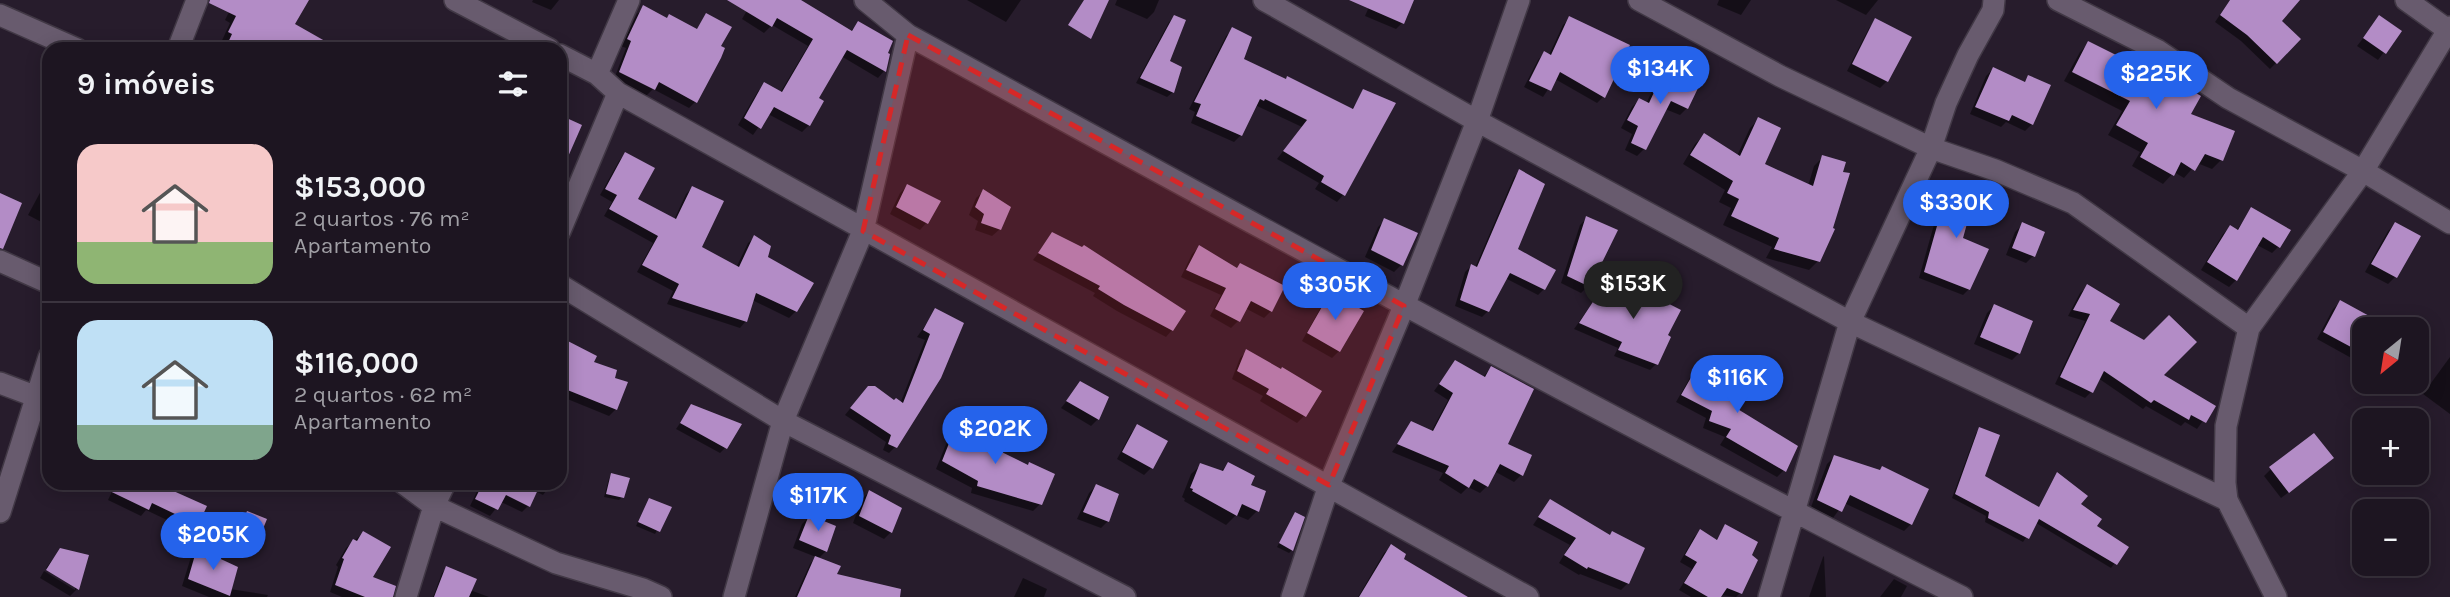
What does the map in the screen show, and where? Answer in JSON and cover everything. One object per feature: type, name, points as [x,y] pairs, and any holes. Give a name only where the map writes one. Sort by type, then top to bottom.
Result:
[{"type":"street","points":[[181,42],[197,0]]},
{"type":"street","points":[[455,0],[536,42]]},
{"type":"street","points":[[597,74],[629,0]]},
{"type":"street","points":[[865,0],[908,35],[1404,306],[1795,513],[1962,597]]},
{"type":"street","points":[[1264,0],[1477,121],[1850,321],[2227,500]]},
{"type":"street","points":[[1292,597],[1329,485],[1477,121],[1519,0]]},
{"type":"street","points":[[1639,0],[1780,76],[1931,148],[1995,170],[2073,204],[2249,328]]},
{"type":"street","points":[[1769,597],[1850,321],[1931,148],[1946,103],[1968,55],[1993,10],[1994,0]]},
{"type":"street","points":[[2059,0],[2157,50],[2228,98],[2362,171],[2450,223]]},
{"type":"street","points":[[2276,597],[2227,500],[2226,426],[2249,328],[2362,171],[2449,28],[2406,0]]},
{"type":"street","points":[[0,15],[62,42]]},
{"type":"street","points":[[734,597],[783,421],[863,231],[908,35]]},
{"type":"street","points":[[567,59],[597,74],[618,93],[863,231],[1329,485],[1528,597]]},
{"type":"street","points":[[567,214],[618,93]]},
{"type":"street","points":[[0,261],[42,281]]},
{"type":"street","points":[[567,289],[783,421],[1125,597]]},
{"type":"street","points":[[0,512],[42,380]]},
{"type":"street","points":[[0,383],[37,397]]},
{"type":"street","points":[[413,490],[435,506],[556,563],[661,597]]},
{"type":"street","points":[[406,597],[442,490]]},
{"type":"highlighted area","points":[[908,35],[1404,306],[1329,485],[863,231]]},
{"type":"building","points":[[210,0],[309,0],[295,24],[327,42],[228,42],[232,34],[228,32],[236,16],[209,3]]},
{"type":"building","points":[[727,0],[801,0],[852,31],[858,21],[893,41],[888,53],[886,72],[847,50],[819,98],[824,101],[810,126],[774,107],[761,129],[744,118],[764,82],[782,92],[813,39],[777,18],[772,27]]},
{"type":"building","points":[[1084,0],[1109,0],[1091,39],[1068,25]]},
{"type":"building","points":[[1349,0],[1414,0],[1404,24]]},
{"type":"building","points":[[2230,0],[2300,0],[2282,21],[2301,39],[2277,64],[2247,35],[2220,15]]},
{"type":"building","points":[[643,5],[667,18],[669,14],[697,29],[706,13],[732,27],[721,46],[725,48],[721,58],[697,103],[659,82],[655,90],[619,72],[631,41],[627,39]]},
{"type":"building","points":[[1174,15],[1186,20],[1170,61],[1182,67],[1174,93],[1140,78]]},
{"type":"building","points":[[2379,15],[2402,31],[2386,54],[2363,38]]},
{"type":"building","points":[[1569,16],[1630,45],[1605,98],[1560,72],[1551,91],[1529,81],[1544,51],[1551,55]]},
{"type":"building","points":[[1875,18],[1912,37],[1888,82],[1852,64]]},
{"type":"building","points":[[1232,27],[1252,37],[1244,59],[1286,79],[1287,76],[1353,109],[1363,89],[1396,103],[1345,196],[1321,182],[1324,176],[1283,151],[1307,120],[1265,99],[1260,99],[1242,136],[1196,116],[1201,104],[1194,102]]},
{"type":"building","points":[[2088,41],[2150,72],[2153,68],[2201,96],[2191,114],[2235,131],[2223,161],[2205,154],[2195,171],[2181,162],[2174,176],[2140,157],[2148,143],[2116,125],[2130,101],[2072,72]]},
{"type":"building","points":[[1993,67],[2025,82],[2028,75],[2051,85],[2033,125],[2012,115],[2009,121],[1975,107]]},
{"type":"building","points":[[1665,69],[1699,86],[1688,109],[1671,101],[1646,150],[1631,143],[1638,126],[1627,120],[1639,98],[1649,103]]},
{"type":"building","points":[[1758,117],[1781,128],[1765,164],[1813,186],[1822,155],[1846,162],[1843,172],[1850,173],[1833,228],[1835,229],[1820,262],[1774,249],[1779,238],[1731,216],[1739,199],[1727,193],[1733,181],[1690,155],[1704,133],[1740,156]]},
{"type":"building","points":[[567,118],[582,125],[567,159]]},
{"type":"building","points":[[625,152],[655,168],[638,199],[676,219],[692,186],[724,201],[702,247],[739,267],[754,235],[771,246],[768,257],[814,283],[797,312],[756,293],[747,322],[672,298],[679,284],[642,265],[658,236],[609,209],[617,195],[605,189]]},
{"type":"building","points":[[1519,169],[1545,184],[1518,249],[1556,270],[1545,290],[1510,273],[1489,312],[1460,300],[1471,264],[1477,267]]},
{"type":"building","points":[[1950,180],[1977,188],[1963,238],[1989,249],[1970,290],[1924,272]]},
{"type":"building","points":[[907,184],[941,201],[928,224],[896,207]]},
{"type":"building","points":[[983,189],[1011,207],[1001,230],[981,223],[984,214],[975,207]]},
{"type":"building","points":[[0,193],[22,203],[3,249],[0,248]]},
{"type":"building","points":[[2251,207],[2291,230],[2280,248],[2263,237],[2237,281],[2207,262],[2230,225],[2238,230]]},
{"type":"building","points":[[1586,216],[1618,230],[1590,287],[1567,276]]},
{"type":"building","points":[[1384,218],[1418,233],[1403,266],[1371,250]]},
{"type":"building","points":[[2022,222],[2045,232],[2035,257],[2012,248]]},
{"type":"building","points":[[2395,222],[2421,236],[2397,278],[2371,264]]},
{"type":"building","points":[[1052,232],[1082,247],[1084,245],[1186,311],[1173,331],[1098,289],[1100,286],[1038,253]]},
{"type":"building","points":[[1199,245],[1237,268],[1240,263],[1285,286],[1272,312],[1251,301],[1240,322],[1215,309],[1226,288],[1186,270]]},
{"type":"building","points":[[1608,279],[1637,296],[1640,289],[1681,310],[1668,335],[1671,337],[1658,365],[1618,350],[1622,342],[1579,323]]},
{"type":"building","points":[[2087,284],[2120,304],[2110,321],[2144,340],[2169,315],[2197,342],[2164,375],[2216,406],[2206,423],[2191,415],[2189,420],[2154,400],[2151,403],[2104,371],[2093,393],[2060,377],[2090,314],[2073,310]]},
{"type":"building","points":[[1331,291],[1364,311],[1340,352],[1307,333]]},
{"type":"building","points":[[2340,300],[2371,317],[2352,317],[2352,348],[2323,332]]},
{"type":"building","points":[[1994,304],[2033,321],[2020,354],[1980,337]]},
{"type":"building","points":[[935,308],[964,323],[941,378],[897,448],[888,444],[891,435],[850,408],[868,386],[875,386],[894,400],[896,398],[903,403],[930,334],[923,330]]},
{"type":"building","points":[[567,341],[597,356],[594,362],[617,370],[615,378],[628,382],[617,410],[567,390]]},
{"type":"building","points":[[1246,349],[1322,391],[1306,417],[1266,394],[1269,389],[1237,371]]},
{"type":"building","points":[[1455,360],[1485,377],[1491,366],[1534,389],[1508,444],[1532,455],[1523,476],[1500,464],[1488,487],[1474,479],[1469,488],[1445,473],[1449,466],[1397,444],[1411,421],[1433,431],[1453,393],[1439,384]]},
{"type":"building","points":[[1701,360],[1748,384],[1736,408],[1798,446],[1786,472],[1726,437],[1731,429],[1709,421],[1712,411],[1681,395]]},
{"type":"building","points":[[1080,381],[1109,397],[1099,420],[1066,401]]},
{"type":"building","points":[[691,404],[742,424],[727,449],[680,423]]},
{"type":"building","points":[[959,418],[982,428],[977,440],[1028,465],[1029,462],[1055,474],[1042,505],[977,486],[978,481],[942,461]]},
{"type":"building","points":[[1137,424],[1168,441],[1153,469],[1122,452]]},
{"type":"building","points":[[1979,427],[2000,435],[1985,476],[2039,507],[2057,472],[2088,496],[2081,504],[2102,519],[2097,526],[2129,547],[2117,565],[2039,519],[2029,539],[1988,518],[1989,512],[1955,494]]},
{"type":"building","points":[[2314,433],[2334,458],[2289,493],[2269,467]]},
{"type":"building","points":[[1834,455],[1880,470],[1882,466],[1929,489],[1912,525],[1850,495],[1842,512],[1817,500]]},
{"type":"building","points":[[1228,462],[1255,476],[1251,485],[1266,491],[1259,512],[1242,504],[1237,516],[1190,488],[1200,463],[1223,471]]},
{"type":"building","points":[[611,473],[630,478],[624,498],[606,494]]},
{"type":"building","points":[[1096,484],[1119,494],[1109,522],[1083,512]]},
{"type":"building","points":[[108,490],[171,490],[207,506],[198,525],[152,503],[149,510]]},
{"type":"building","points":[[480,490],[538,490],[530,507],[506,495],[498,510],[475,499]]},
{"type":"building","points":[[869,490],[902,508],[892,533],[859,516]]},
{"type":"building","points":[[649,498],[672,507],[660,532],[638,522]]},
{"type":"building","points":[[1550,499],[1610,535],[1612,531],[1645,548],[1629,584],[1588,567],[1587,569],[1564,555],[1576,538],[1538,517]]},
{"type":"building","points":[[247,511],[267,519],[254,551],[234,543]]},
{"type":"building","points":[[1295,512],[1305,517],[1293,551],[1279,543]]},
{"type":"building","points":[[809,515],[836,526],[827,552],[799,540]]},
{"type":"building","points":[[1725,524],[1758,542],[1752,555],[1758,560],[1742,594],[1727,588],[1721,597],[1708,597],[1684,583],[1697,562],[1685,555],[1700,529],[1717,540]]},
{"type":"building","points":[[363,531],[391,547],[373,577],[396,586],[393,597],[365,597],[335,585],[344,559],[342,558],[353,539],[357,541]]},
{"type":"building","points":[[1391,544],[1406,554],[1404,559],[1468,597],[1359,597]]},
{"type":"building","points":[[60,548],[89,555],[79,590],[46,570]]},
{"type":"building","points":[[197,548],[238,567],[230,596],[188,579]]},
{"type":"building","points":[[815,556],[841,566],[837,574],[901,589],[900,597],[797,597]]},
{"type":"building","points":[[446,566],[477,579],[469,597],[434,597]]}]
